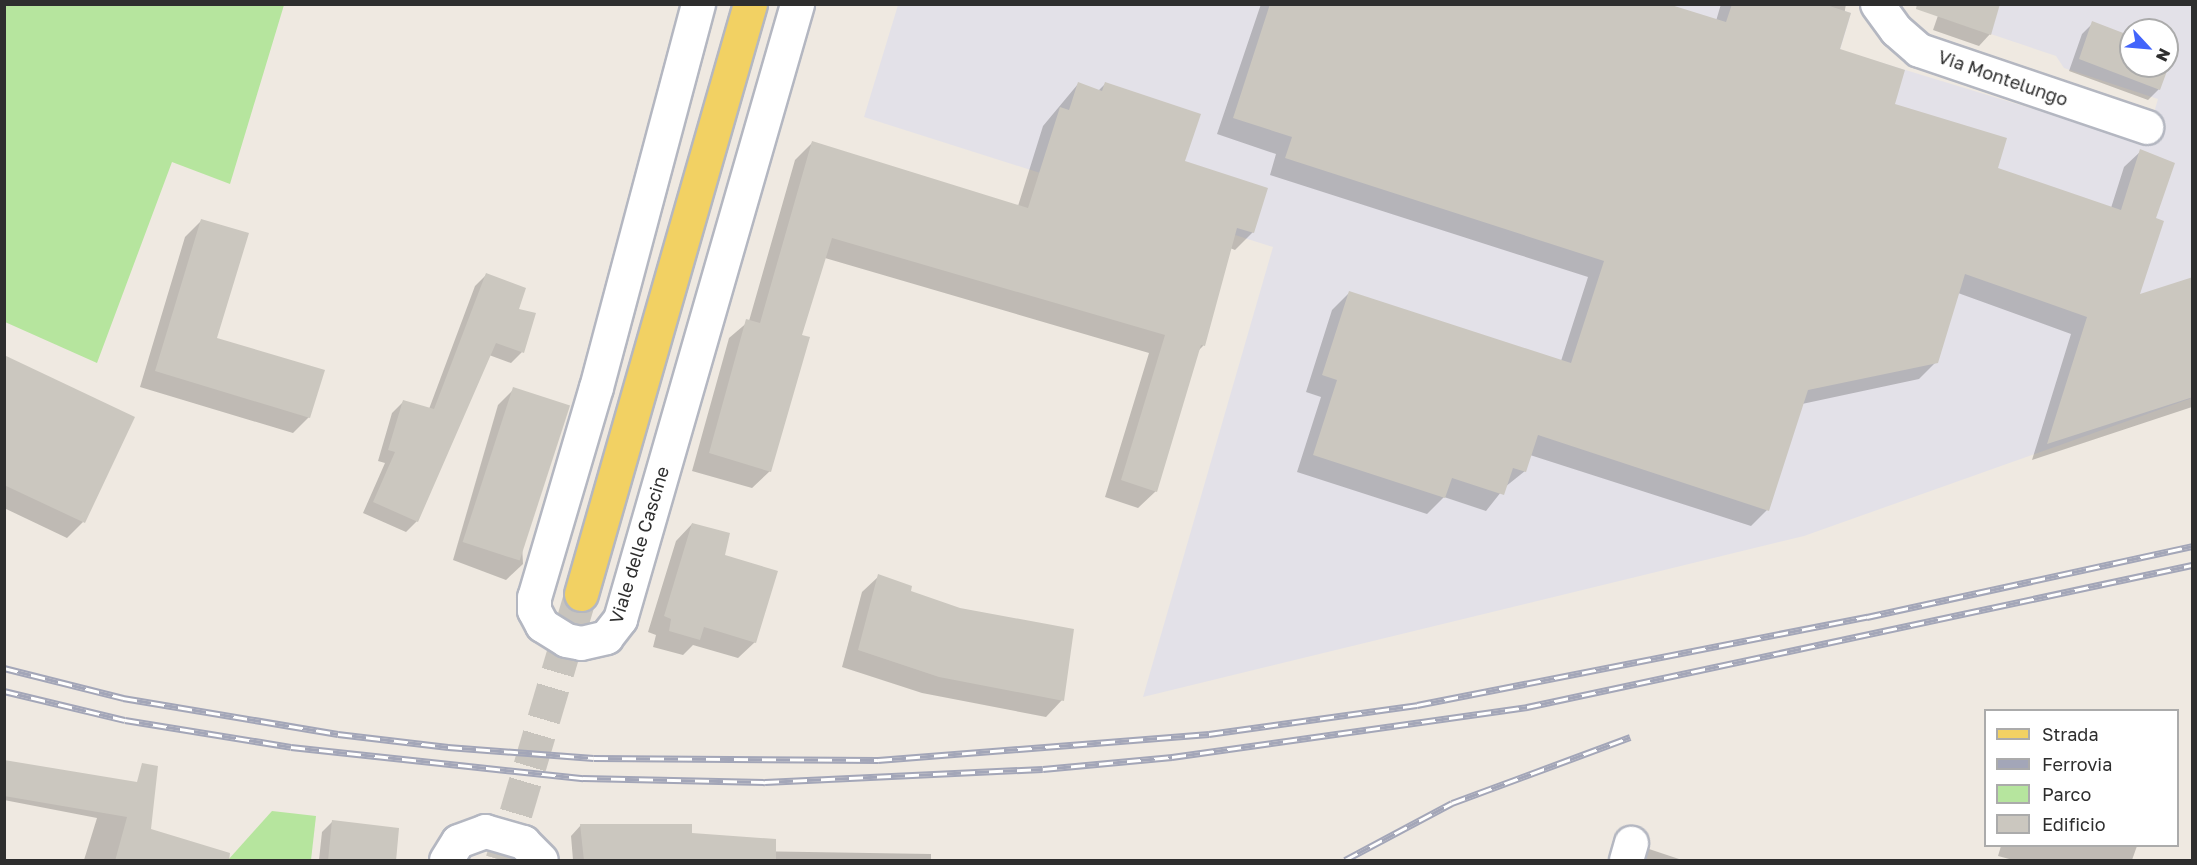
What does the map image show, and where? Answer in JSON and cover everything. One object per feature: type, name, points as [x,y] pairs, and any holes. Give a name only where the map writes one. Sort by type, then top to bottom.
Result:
[{"type":"main road","points":[[581,594],[750,4]]},
{"type":"street","name":"Viale delle Cascine","points":[[698,4],[596,387],[534,597],[534,610],[542,625],[566,640],[581,644],[606,637],[620,619],[797,4]]},
{"type":"street","name":"Via Montelungo","points":[[1877,4],[1896,30],[1919,50],[2146,127]]},
{"type":"street","points":[[446,861],[458,841],[485,831],[502,833],[524,842],[541,861]]},
{"type":"shaded area","points":[[1824,4],[1851,13],[1840,50],[2145,143],[2158,99],[2064,68],[2056,56],[1943,18],[1948,5],[2192,5],[2192,398],[1804,536],[1143,697],[1273,247],[864,117],[898,5]]},
{"type":"green space","points":[[5,4],[284,5],[230,184],[172,162],[97,363],[5,322]]},
{"type":"green space","points":[[272,811],[316,816],[311,860],[228,860]]},
{"type":"building","points":[[1270,4],[1668,4],[1726,22],[1732,4],[1824,4],[1851,13],[1840,49],[1905,70],[1895,104],[2007,138],[1998,168],[2121,210],[2140,149],[2175,163],[2156,218],[2164,221],[2140,294],[2193,277],[2193,397],[2047,444],[2087,317],[1965,274],[1938,363],[1808,390],[1769,511],[1538,435],[1526,472],[1513,468],[1504,495],[1452,478],[1445,498],[1313,455],[1337,380],[1322,375],[1349,291],[1571,363],[1604,261],[1285,158],[1292,137],[1233,118]]},
{"type":"building","points":[[1917,4],[2000,4],[1991,35],[1916,9]]},
{"type":"building","points":[[2092,21],[2119,31],[2119,74],[2079,59]]},
{"type":"building","points":[[2129,78],[2164,78],[2160,90]]},
{"type":"building","points":[[1078,82],[1102,91],[1105,82],[1201,114],[1185,161],[1268,188],[1254,233],[1237,228],[1205,346],[1201,345],[1157,492],[1121,480],[1165,335],[832,238],[802,335],[810,337],[771,472],[709,453],[746,319],[760,323],[812,141],[1028,208],[1060,107],[1069,110]]},
{"type":"building","points":[[201,219],[249,233],[217,338],[325,370],[310,418],[155,371]]},
{"type":"building","points":[[486,273],[526,288],[519,309],[536,313],[524,353],[496,343],[418,522],[373,502],[395,452],[388,450],[403,400],[434,409]]},
{"type":"building","points":[[4,355],[135,417],[85,523],[4,485]]},
{"type":"building","points":[[513,387],[570,406],[520,561],[463,542]]},
{"type":"building","points":[[692,523],[730,533],[725,555],[778,571],[756,643],[704,627],[700,640],[669,631],[671,619],[664,616]]},
{"type":"building","points":[[878,574],[912,586],[911,591],[960,608],[1074,629],[1064,701],[939,677],[858,650]]},
{"type":"building","points":[[4,760],[137,782],[142,763],[158,766],[151,829],[230,853],[229,861],[115,861],[127,817],[4,796]]},
{"type":"building","points":[[332,820],[399,828],[396,861],[328,861]]},
{"type":"building","points":[[580,824],[692,824],[692,833],[776,839],[776,861],[584,861]]},
{"type":"tunnel","points":[[502,860],[581,594]]},
{"type":"railway","points":[[4,668],[123,698],[338,734],[448,747],[594,758],[878,760],[1209,734],[1417,705],[1867,617],[2192,546]]},
{"type":"railway","points":[[4,691],[125,720],[291,747],[583,778],[765,782],[1043,769],[1172,757],[1527,707],[2192,565]]},
{"type":"railway","points":[[1345,860],[1452,803],[1630,737]]}]
